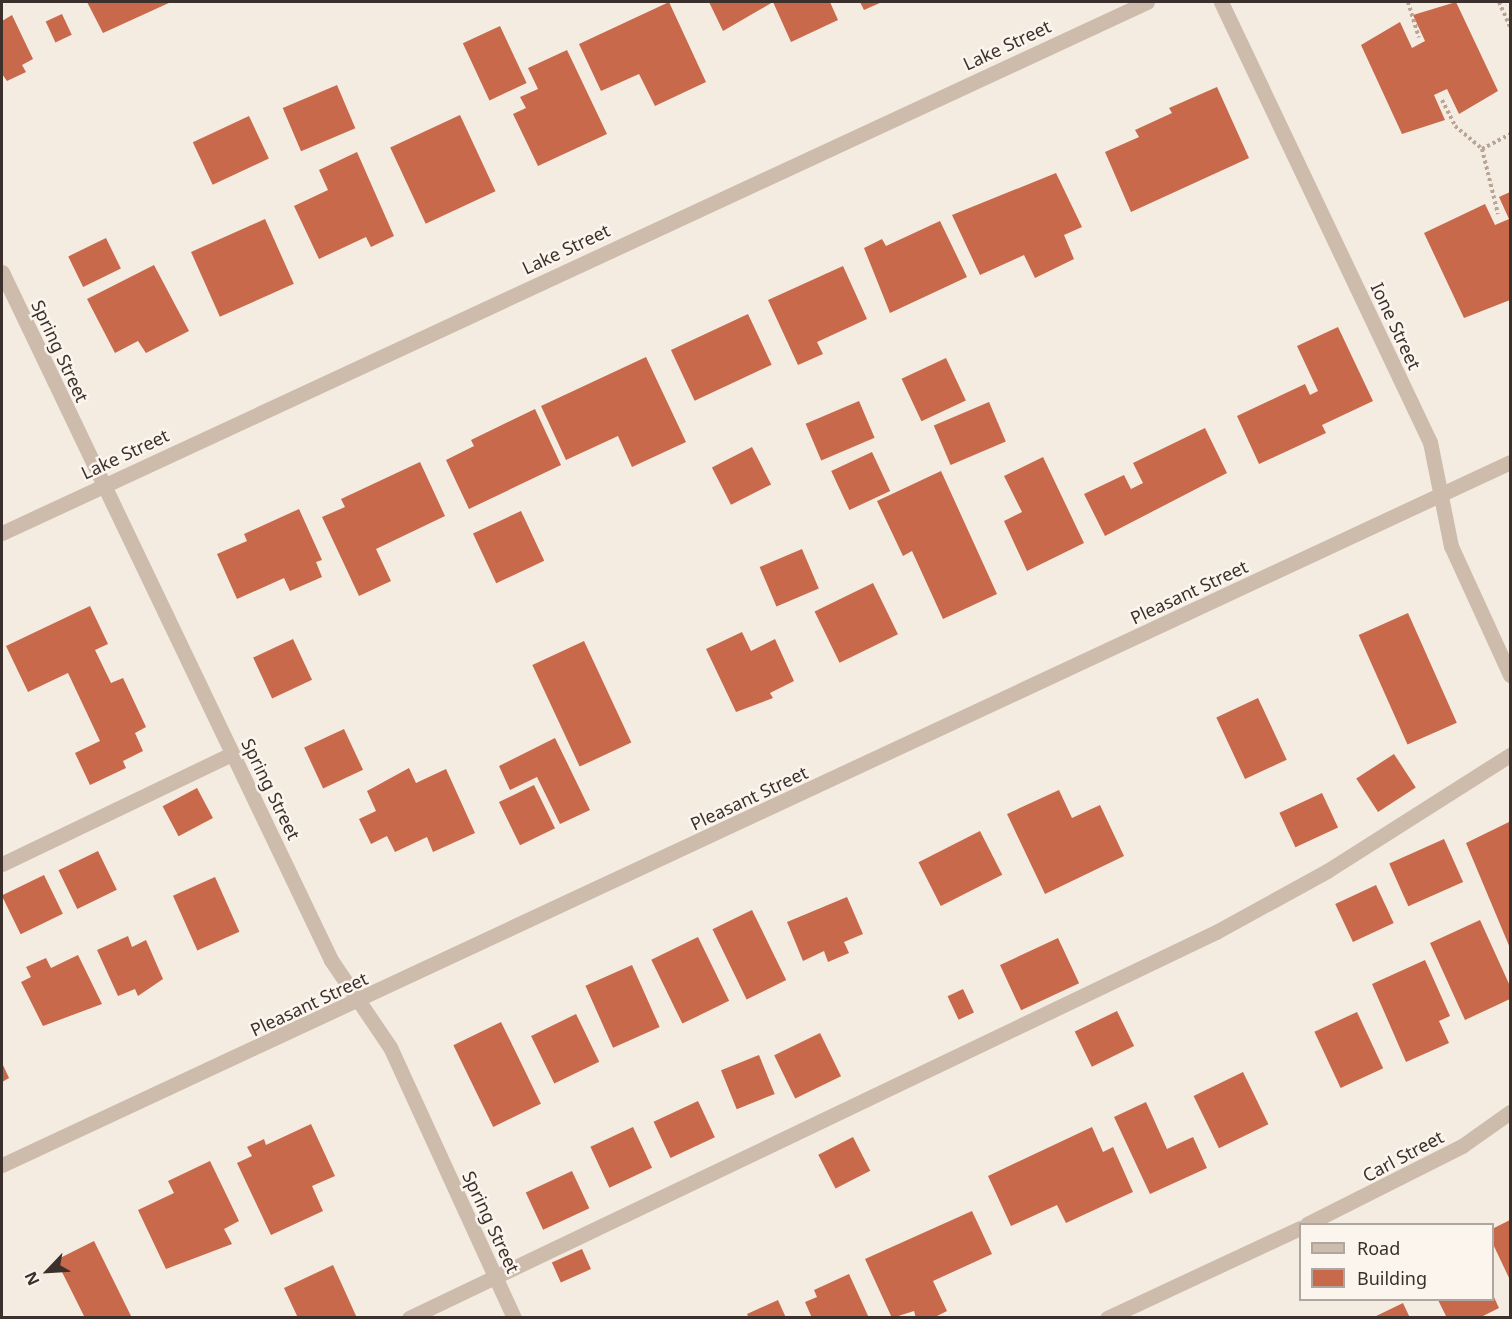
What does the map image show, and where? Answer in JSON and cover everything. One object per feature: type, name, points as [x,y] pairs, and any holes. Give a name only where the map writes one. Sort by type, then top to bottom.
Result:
[{"type":"street","name":"Lake Street","points":[[2,533],[1147,2]]},
{"type":"street","name":"Ione Street","points":[[1221,2],[1430,442],[1443,494],[1451,546],[1510,675]]},
{"type":"street","name":"Spring Street","points":[[2,272],[101,486],[331,960],[390,1047],[514,1317]]},
{"type":"street","name":"Pleasant Street","points":[[2,1165],[359,1002],[1510,462]]},
{"type":"street","points":[[2,864],[232,754]]},
{"type":"street","points":[[409,1317],[1216,932],[1327,871],[1510,755]]},
{"type":"street","name":"Carl Street","points":[[1309,1223],[1462,1146],[1510,1112]]},
{"type":"street","points":[[1107,1317],[1299,1228]]},
{"type":"path","points":[[1408,2],[1419,37]]},
{"type":"path","points":[[1498,2],[1510,27]]},
{"type":"path","points":[[1442,100],[1455,126],[1482,149],[1498,214]]},
{"type":"path","points":[[1482,149],[1510,134]]},
{"type":"building","points":[[87,2],[171,2],[103,33]]},
{"type":"building","points":[[669,2],[706,82],[655,106],[639,74],[601,91],[579,44]]},
{"type":"building","points":[[709,2],[773,2],[723,31]]},
{"type":"building","points":[[773,2],[830,2],[838,20],[791,42]]},
{"type":"building","points":[[860,2],[882,2],[864,10]]},
{"type":"building","points":[[1456,2],[1498,91],[1459,114],[1447,89],[1434,95],[1445,120],[1402,134],[1361,45],[1400,22],[1412,48],[1425,41],[1413,15]]},
{"type":"building","points":[[62,14],[72,35],[55,42],[46,22]]},
{"type":"building","points":[[12,15],[33,59],[22,65],[26,72],[7,81],[2,74],[2,21]]},
{"type":"building","points":[[500,26],[527,83],[489,100],[463,43]]},
{"type":"building","points":[[567,50],[607,134],[538,166],[513,114],[526,108],[520,97],[538,89],[528,68]]},
{"type":"building","points":[[337,85],[355,128],[301,151],[283,108]]},
{"type":"building","points":[[1217,87],[1249,158],[1131,212],[1105,152],[1139,137],[1135,130],[1172,113],[1169,108]]},
{"type":"building","points":[[460,115],[495,191],[426,224],[390,148]]},
{"type":"building","points":[[249,116],[269,159],[213,185],[193,142]]},
{"type":"building","points":[[357,152],[394,236],[371,247],[366,237],[319,259],[294,206],[328,190],[319,170]]},
{"type":"building","points":[[1056,173],[1082,227],[1064,235],[1074,259],[1035,278],[1024,255],[980,275],[952,215]]},
{"type":"building","points":[[1510,192],[1510,300],[1464,318],[1424,233],[1485,204],[1495,225],[1509,219],[1499,197]]},
{"type":"building","points":[[265,219],[294,284],[220,317],[191,252]]},
{"type":"building","points":[[940,221],[967,277],[890,313],[864,248],[882,239],[886,246]]},
{"type":"building","points":[[106,238],[121,269],[83,287],[68,256]]},
{"type":"building","points":[[154,265],[189,331],[146,353],[138,341],[115,353],[87,299]]},
{"type":"building","points":[[843,266],[867,319],[817,342],[823,354],[798,365],[768,300]]},
{"type":"building","points":[[748,314],[772,365],[695,401],[671,350]]},
{"type":"building","points":[[1338,327],[1373,401],[1322,425],[1326,433],[1259,464],[1237,416],[1305,384],[1310,395],[1318,391],[1297,346]]},
{"type":"building","points":[[646,357],[686,442],[632,467],[618,436],[566,460],[541,406]]},
{"type":"building","points":[[946,358],[966,401],[921,421],[902,379]]},
{"type":"building","points":[[859,401],[875,438],[821,460],[806,424]]},
{"type":"building","points":[[989,402],[1006,442],[951,465],[934,425]]},
{"type":"building","points":[[535,409],[561,465],[469,509],[446,460],[474,446],[471,440]]},
{"type":"building","points":[[1205,428],[1227,473],[1105,536],[1084,494],[1124,475],[1131,489],[1143,483],[1133,463]]},
{"type":"building","points":[[752,447],[771,484],[731,505],[712,467]]},
{"type":"building","points":[[872,452],[890,491],[849,510],[831,471]]},
{"type":"building","points":[[1043,457],[1084,543],[1027,571],[1004,521],[1022,512],[1004,476]]},
{"type":"building","points":[[420,462],[445,516],[376,549],[391,581],[359,596],[322,517],[345,507],[341,499]]},
{"type":"building","points":[[941,471],[997,594],[943,619],[912,551],[903,556],[877,501]]},
{"type":"building","points":[[299,509],[322,560],[316,562],[322,577],[290,591],[284,578],[237,599],[217,554],[247,541],[244,534]]},
{"type":"building","points":[[521,511],[544,561],[496,583],[473,533]]},
{"type":"building","points":[[802,549],[819,589],[776,607],[760,567]]},
{"type":"building","points":[[873,583],[898,634],[840,663],[815,611]]},
{"type":"building","points":[[90,606],[108,644],[95,650],[111,683],[123,678],[146,727],[135,733],[143,751],[123,761],[126,768],[90,785],[75,753],[100,741],[68,673],[28,692],[6,646]]},
{"type":"building","points":[[1408,613],[1457,723],[1407,745],[1359,635]]},
{"type":"building","points":[[742,632],[751,651],[775,639],[794,681],[770,693],[773,698],[736,712],[706,649]]},
{"type":"building","points":[[293,639],[312,680],[272,698],[253,658]]},
{"type":"building","points":[[584,641],[631,743],[580,767],[532,665]]},
{"type":"building","points":[[1258,698],[1287,760],[1245,779],[1216,717]]},
{"type":"building","points":[[344,729],[363,770],[323,788],[304,748]]},
{"type":"building","points":[[555,738],[590,810],[560,824],[537,777],[510,790],[499,766]]},
{"type":"building","points":[[1394,754],[1416,788],[1378,812],[1356,779]]},
{"type":"building","points":[[409,768],[416,783],[446,769],[475,833],[433,852],[427,837],[395,852],[387,836],[371,844],[359,819],[376,811],[367,791]]},
{"type":"building","points":[[534,785],[555,828],[520,845],[499,802]]},
{"type":"building","points":[[197,788],[213,818],[179,836],[163,806]]},
{"type":"building","points":[[1059,790],[1072,818],[1100,805],[1124,856],[1045,894],[1007,814]]},
{"type":"building","points":[[1322,793],[1338,827],[1295,847],[1279,813]]},
{"type":"building","points":[[1509,822],[1510,825],[1510,948],[1466,843]]},
{"type":"building","points":[[980,831],[1002,875],[941,906],[919,862]]},
{"type":"building","points":[[1444,839],[1463,882],[1408,906],[1389,863]]},
{"type":"building","points":[[98,851],[117,890],[77,909],[58,870]]},
{"type":"building","points":[[44,875],[63,914],[21,934],[2,895]]},
{"type":"building","points":[[215,877],[239,932],[197,951],[173,896]]},
{"type":"building","points":[[1376,885],[1394,923],[1353,942],[1335,904]]},
{"type":"building","points":[[847,897],[863,934],[844,942],[849,953],[828,962],[824,951],[803,961],[787,922]]},
{"type":"building","points":[[752,910],[786,980],[747,999],[712,929]]},
{"type":"building","points":[[1480,920],[1510,986],[1510,999],[1465,1020],[1430,943]]},
{"type":"building","points":[[128,936],[132,947],[146,940],[163,979],[138,996],[135,989],[118,996],[97,950]]},
{"type":"building","points":[[698,937],[729,1001],[682,1024],[651,960]]},
{"type":"building","points":[[1058,938],[1079,983],[1021,1010],[1000,965]]},
{"type":"building","points":[[78,955],[102,1004],[43,1026],[21,982],[31,977],[26,967],[46,958],[51,968]]},
{"type":"building","points":[[1425,960],[1450,1016],[1439,1021],[1449,1043],[1406,1062],[1372,984]]},
{"type":"building","points":[[632,965],[660,1027],[613,1048],[585,986]]},
{"type":"building","points":[[963,989],[974,1013],[959,1020],[948,996]]},
{"type":"building","points":[[1117,1011],[1134,1046],[1092,1067],[1075,1032]]},
{"type":"building","points":[[1357,1012],[1383,1068],[1341,1088],[1314,1032]]},
{"type":"building","points":[[576,1014],[599,1062],[554,1084],[531,1036]]},
{"type":"building","points":[[501,1022],[541,1104],[493,1127],[453,1045]]},
{"type":"building","points":[[820,1033],[841,1076],[795,1098],[774,1055]]},
{"type":"building","points":[[759,1055],[775,1094],[737,1109],[721,1070]]},
{"type":"building","points":[[2,1063],[9,1078],[2,1082]]},
{"type":"building","points":[[1243,1072],[1268,1124],[1219,1148],[1194,1096]]},
{"type":"building","points":[[698,1101],[715,1137],[670,1158],[654,1122]]},
{"type":"building","points":[[1146,1102],[1167,1149],[1193,1137],[1207,1168],[1150,1194],[1114,1117]]},
{"type":"building","points":[[311,1124],[335,1176],[312,1186],[323,1211],[271,1235],[237,1163],[252,1156],[247,1147],[264,1139],[266,1145]]},
{"type":"building","points":[[633,1127],[652,1168],[609,1188],[590,1147]]},
{"type":"building","points":[[1092,1127],[1103,1152],[1113,1147],[1133,1192],[1066,1223],[1057,1205],[1011,1226],[988,1176]]},
{"type":"building","points":[[853,1137],[870,1171],[836,1189],[818,1155]]},
{"type":"building","points":[[210,1161],[239,1221],[224,1229],[232,1244],[166,1269],[138,1210],[174,1193],[168,1181]]},
{"type":"building","points":[[572,1171],[589,1208],[543,1230],[526,1193]]},
{"type":"building","points":[[972,1211],[992,1254],[933,1281],[947,1311],[933,1318],[916,1318],[914,1311],[892,1318],[865,1259]]},
{"type":"building","points":[[1510,1220],[1510,1280],[1494,1246],[1494,1228]]},
{"type":"building","points":[[94,1241],[131,1316],[85,1318],[56,1260]]},
{"type":"building","points":[[582,1249],[591,1269],[561,1283],[552,1262]]},
{"type":"building","points":[[333,1265],[357,1318],[298,1318],[284,1288]]},
{"type":"building","points":[[849,1274],[869,1318],[812,1318],[805,1302],[817,1297],[814,1290]]},
{"type":"building","points":[[1494,1297],[1499,1308],[1479,1318],[1447,1318],[1438,1301],[1494,1301]]},
{"type":"building","points":[[778,1300],[786,1318],[749,1318],[747,1314]]},
{"type":"building","points":[[1403,1303],[1410,1318],[1372,1318]]}]
